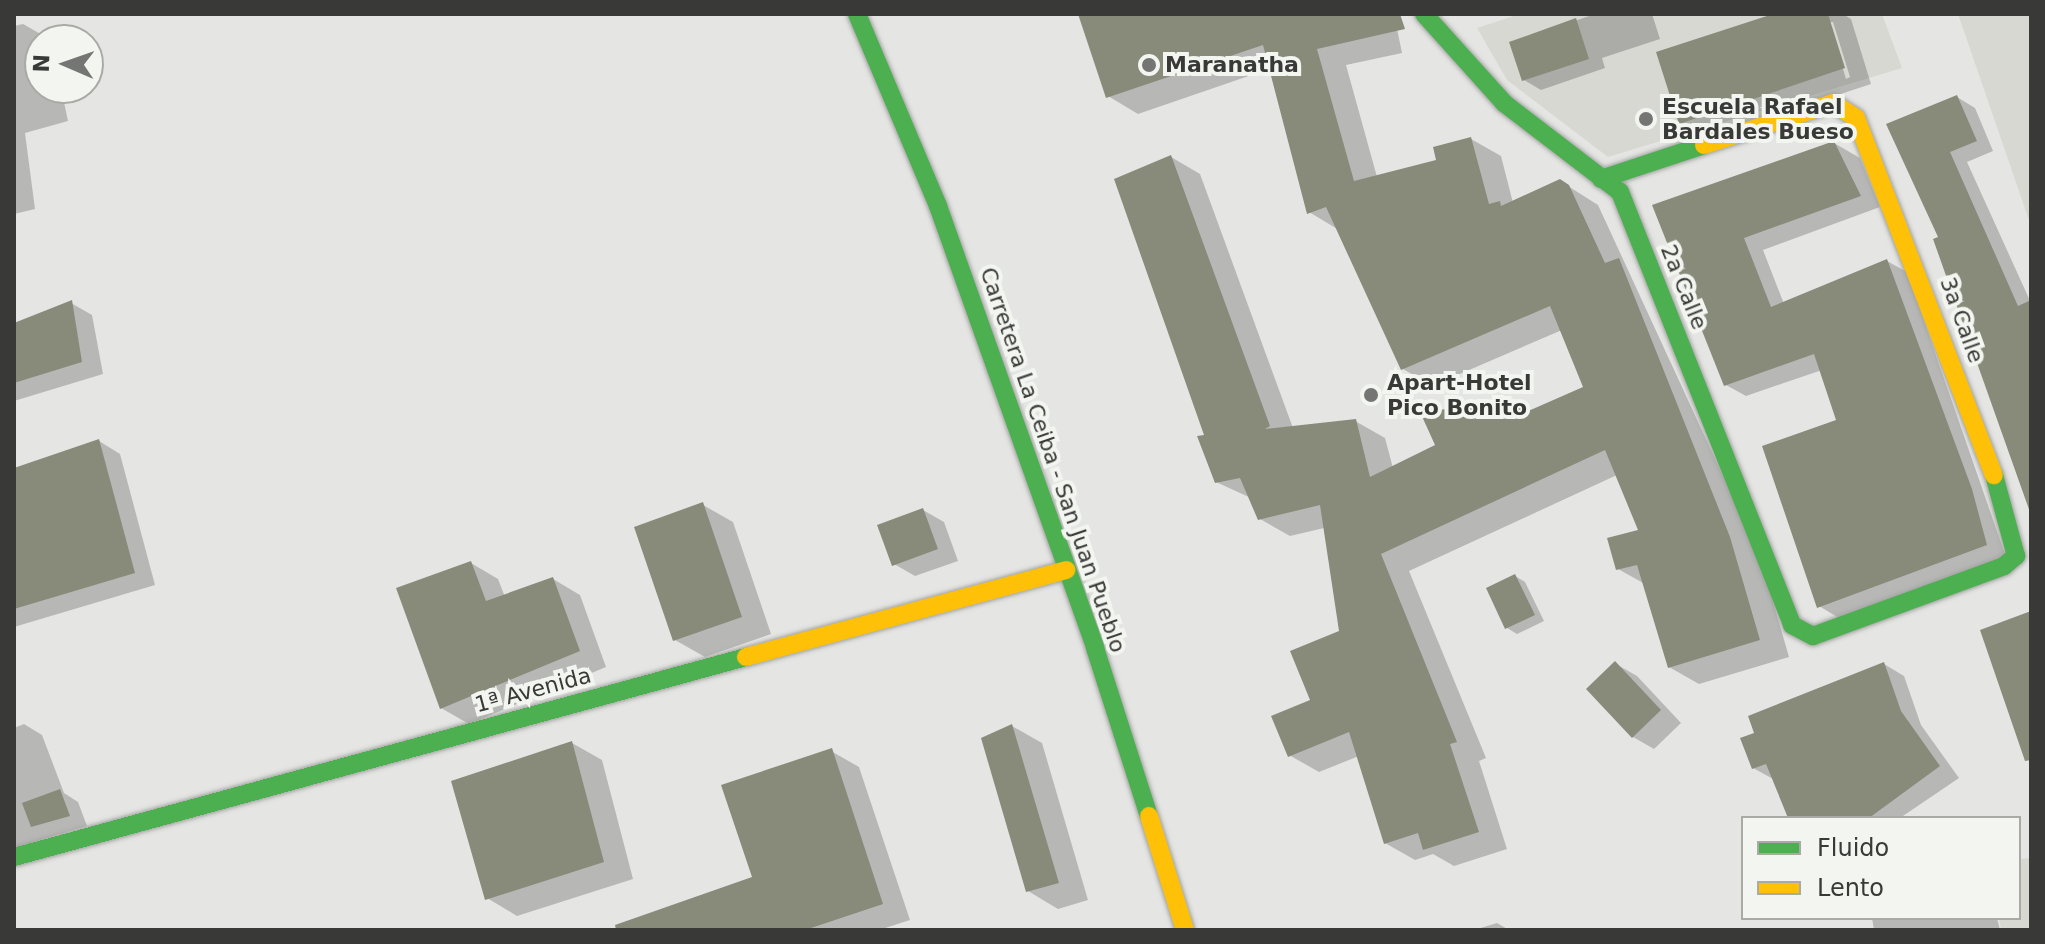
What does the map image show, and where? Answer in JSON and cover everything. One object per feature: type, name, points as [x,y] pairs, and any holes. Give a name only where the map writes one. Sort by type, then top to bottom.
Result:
[{"type":"street","name":"Carretera La Ceiba - San Juan Pueblo","points":[[857,14],[938,206],[1066,570],[1185,930]]},
{"type":"street","name":"2a Calle","points":[[1424,14],[1504,103],[1620,192],[1792,625],[1813,636]]},
{"type":"street","name":"3a Calle","points":[[1601,179],[1833,103],[1856,118],[1916,265],[2015,543],[2016,556],[2004,566],[1813,636]]},
{"type":"street","name":"1ª Avenida","points":[[14,857],[1066,570]]},
{"type":"shaded area","name":"Escuela Rafael Bardales Bueso","points":[[1520,14],[1882,14],[1902,68],[1608,157],[1507,80],[1477,28]]},
{"type":"shaded area","points":[[1958,14],[2031,14],[2031,226]]},
{"type":"shaded area","points":[[2031,858],[2031,930],[2001,930],[1999,920],[2021,920],[2021,859]]},
{"type":"building","points":[[1078,14],[1400,14],[1405,29],[1317,49],[1354,181],[1436,160],[1433,147],[1471,137],[1489,204],[1500,201],[1501,206],[1560,179],[1569,185],[1605,263],[1619,258],[1730,537],[1760,640],[1668,668],[1637,565],[1616,570],[1607,538],[1638,530],[1605,450],[1381,554],[1457,742],[1450,744],[1479,832],[1423,850],[1418,833],[1384,844],[1349,732],[1288,757],[1271,716],[1310,700],[1290,651],[1339,631],[1320,505],[1258,520],[1240,478],[1215,483],[1197,436],[1204,435],[1114,179],[1171,155],[1270,426],[1265,429],[1356,419],[1370,477],[1435,445],[1420,412],[1520,401],[1526,412],[1583,387],[1550,306],[1401,370],[1326,207],[1307,214],[1263,45],[1106,98]]},
{"type":"building","points":[[1773,14],[1828,14],[1845,68],[1679,124],[1656,52]]},
{"type":"building","points":[[1576,18],[1589,59],[1522,81],[1509,42]]},
{"type":"building","points":[[1957,95],[1977,141],[1950,152],[2018,306],[2031,300],[2031,515],[1933,239],[1938,237],[1886,124]]},
{"type":"building","points":[[1834,141],[1861,196],[1744,238],[1771,307],[1887,259],[1972,489],[1987,545],[1817,608],[1762,446],[1836,420],[1814,354],[1724,386],[1652,205]]},
{"type":"building","points":[[72,300],[82,362],[14,383],[14,323]]},
{"type":"building","points":[[99,439],[135,573],[14,609],[14,468]]},
{"type":"building","points":[[703,502],[742,617],[673,641],[634,527]]},
{"type":"building","points":[[923,508],[938,549],[892,566],[877,525]]},
{"type":"building","points":[[471,561],[486,601],[553,577],[580,651],[440,709],[396,588]]},
{"type":"building","points":[[1515,574],[1535,615],[1505,629],[1486,588]]},
{"type":"building","points":[[2031,611],[2031,760],[2025,761],[1980,630]]},
{"type":"building","points":[[1615,661],[1661,710],[1632,738],[1586,689]]},
{"type":"building","points":[[1884,662],[1901,711],[1940,766],[1872,816],[1787,816],[1766,764],[1752,769],[1740,738],[1754,733],[1748,716]]},
{"type":"building","points":[[1012,724],[1059,883],[1026,892],[981,738]]},
{"type":"building","points":[[572,741],[604,862],[485,900],[451,781]]},
{"type":"building","points":[[832,748],[883,904],[805,930],[616,930],[615,925],[752,877],[721,785]]},
{"type":"building","points":[[60,789],[70,816],[31,827],[22,803]]},
{"type":"traffic: fast","points":[[857,14],[938,206],[1095,648],[1149,816]]},
{"type":"traffic: fast","points":[[1424,14],[1504,103],[1620,192],[1792,625],[1813,636],[2004,566],[2016,556],[1994,475]]},
{"type":"traffic: fast","points":[[1601,179],[1704,145]]},
{"type":"traffic: fast","points":[[14,857],[746,657]]},
{"type":"traffic: slow","points":[[1704,145],[1833,103],[1856,118],[1994,475]]},
{"type":"traffic: slow","points":[[746,657],[1066,570]]},
{"type":"traffic: slow","points":[[1149,816],[1185,930]]},
{"type":"place","name":"Maranatha","points":[[1149,65]]},
{"type":"place","name":"Escuela Rafael Bardales Bueso","points":[[1646,119]]},
{"type":"place","name":"Apart-Hotel Pico Bonito","points":[[1371,395]]}]
